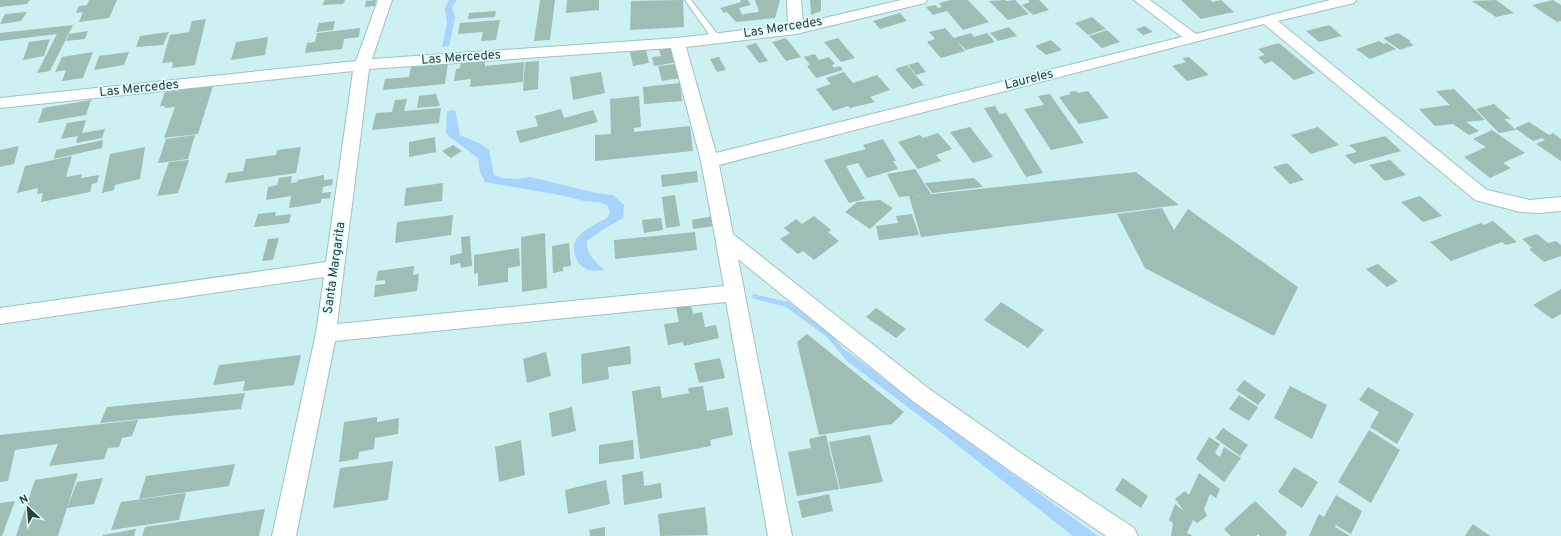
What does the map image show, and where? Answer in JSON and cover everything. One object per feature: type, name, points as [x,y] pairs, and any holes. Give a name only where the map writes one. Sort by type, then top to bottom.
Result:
[{"type":"street","name":"Santa Margarita","points":[[284,536],[326,333],[336,268],[362,65],[385,0]]},
{"type":"street","points":[[794,0],[796,29]]},
{"type":"street","name":"Las Mercedes","points":[[0,104],[362,65],[677,43],[796,29],[920,0]]},
{"type":"street","points":[[1141,0],[1194,39]]},
{"type":"street","name":"Laureles","points":[[710,161],[1194,39],[1267,18],[1349,0]]},
{"type":"street","points":[[1267,18],[1481,195],[1512,205],[1544,207],[1561,204]]},
{"type":"street","points":[[677,43],[710,161],[736,293],[780,536]]},
{"type":"street","points":[[725,238],[921,395],[1020,465],[1126,536]]},
{"type":"street","points":[[0,316],[336,268]]},
{"type":"street","points":[[326,333],[736,293]]},
{"type":"lane","points":[[688,0],[716,38]]},
{"type":"water","points":[[449,0],[457,0],[452,6],[455,18],[449,46],[442,47],[447,23],[445,8]]},
{"type":"water","points":[[455,110],[460,135],[481,144],[489,150],[494,175],[502,178],[516,179],[530,177],[596,193],[613,195],[624,205],[623,218],[587,241],[590,254],[605,270],[589,270],[584,268],[577,261],[574,246],[575,241],[581,234],[591,226],[607,218],[610,213],[608,206],[599,202],[584,201],[565,196],[485,182],[480,172],[478,158],[446,134],[447,111]]},
{"type":"water","points":[[753,294],[788,302],[830,334],[843,348],[941,422],[1098,536],[1073,536],[942,433],[847,361],[827,337],[786,307],[752,298]]},
{"type":"building","points":[[0,0],[30,0],[27,4],[0,7]]},
{"type":"building","points":[[89,0],[117,0],[109,18],[79,22],[83,12],[76,13],[79,6],[87,5]]},
{"type":"building","points":[[325,0],[345,0],[343,4],[322,5]]},
{"type":"building","points":[[376,0],[375,6],[365,7],[366,1]]},
{"type":"building","points":[[540,0],[555,0],[550,40],[534,41]]},
{"type":"building","points":[[567,0],[599,0],[599,10],[566,13]]},
{"type":"building","points":[[683,0],[684,27],[630,30],[631,1]]},
{"type":"building","points":[[740,0],[748,0],[751,5],[739,8],[744,18],[743,14],[759,12],[755,0],[780,0],[775,18],[736,22],[727,12],[724,13],[720,8],[741,2]]},
{"type":"building","points":[[810,0],[821,0],[821,11],[811,15]]},
{"type":"building","points":[[951,0],[968,0],[989,22],[963,30],[947,11],[933,15],[926,7],[935,5],[938,8],[942,7],[939,3]]},
{"type":"building","points":[[1015,0],[1029,14],[1008,20],[989,1]]},
{"type":"building","points":[[1028,0],[1039,0],[1049,10],[1033,15],[1022,5],[1030,2]]},
{"type":"building","points":[[1181,0],[1210,0],[1213,2],[1221,0],[1234,12],[1201,19]]},
{"type":"building","points":[[1496,0],[1514,13],[1496,17],[1472,1]]},
{"type":"building","points":[[1553,0],[1561,5],[1561,21],[1557,22],[1532,5]]},
{"type":"building","points":[[496,11],[495,17],[468,19],[469,13]]},
{"type":"building","points":[[27,12],[21,21],[0,24],[5,14]]},
{"type":"building","points":[[900,13],[907,21],[880,29],[873,21]]},
{"type":"building","points":[[1092,17],[1106,29],[1088,35],[1075,23]]},
{"type":"building","points":[[206,19],[195,65],[172,68],[173,62],[162,63],[170,35],[189,32],[192,21]]},
{"type":"building","points":[[500,20],[496,40],[481,41],[483,32],[458,34],[460,23]]},
{"type":"building","points":[[335,21],[333,30],[316,32],[319,23]]},
{"type":"building","points":[[73,25],[50,71],[37,73],[57,34],[0,41],[0,33]]},
{"type":"building","points":[[1329,25],[1342,36],[1319,42],[1306,31]]},
{"type":"building","points":[[1145,26],[1153,32],[1143,35],[1136,29]]},
{"type":"building","points":[[1009,27],[1017,36],[998,41],[990,33]]},
{"type":"building","points":[[360,28],[359,37],[344,39],[342,49],[305,53],[307,43],[315,42],[317,33]]},
{"type":"building","points":[[945,28],[954,38],[971,33],[974,37],[987,33],[995,42],[966,50],[956,40],[965,51],[941,58],[927,42],[935,39],[929,32]]},
{"type":"building","points":[[1107,30],[1120,42],[1102,48],[1089,36]]},
{"type":"building","points":[[88,31],[85,39],[66,41],[69,34]]},
{"type":"building","points":[[169,32],[163,45],[136,47],[140,36]]},
{"type":"building","points":[[1398,33],[1411,41],[1409,42],[1414,45],[1400,50],[1383,38]]},
{"type":"building","points":[[268,37],[265,55],[231,60],[236,42]]},
{"type":"building","points":[[786,38],[801,57],[786,61],[772,42]]},
{"type":"building","points":[[838,38],[855,58],[841,62],[824,42]]},
{"type":"building","points":[[50,39],[44,56],[23,60],[29,42]]},
{"type":"building","points":[[1051,40],[1062,50],[1046,55],[1035,46]]},
{"type":"building","points":[[1379,41],[1384,44],[1387,43],[1396,49],[1370,59],[1356,49]]},
{"type":"building","points":[[756,43],[768,61],[759,63],[746,46]]},
{"type":"building","points":[[1279,43],[1315,73],[1294,80],[1272,61],[1265,64],[1258,57],[1265,55],[1258,49]]},
{"type":"building","points":[[674,47],[678,62],[654,66],[652,57],[661,56],[659,50]]},
{"type":"building","points":[[646,50],[649,63],[633,66],[630,52]]},
{"type":"building","points":[[93,52],[83,78],[62,81],[66,70],[55,72],[62,57]]},
{"type":"building","points":[[129,52],[124,65],[94,70],[99,56]]},
{"type":"building","points":[[815,54],[819,60],[829,57],[835,64],[832,65],[834,68],[840,66],[843,70],[816,78],[807,66],[810,65],[804,57]]},
{"type":"building","points":[[719,57],[726,70],[717,72],[710,59]]},
{"type":"building","points":[[1189,57],[1209,75],[1187,81],[1172,66],[1186,62],[1182,58]]},
{"type":"building","points":[[485,61],[485,66],[524,62],[523,82],[470,87],[471,79],[454,81],[456,69],[460,68],[461,63]]},
{"type":"building","points":[[539,61],[538,89],[523,91],[525,62]]},
{"type":"building","points":[[918,62],[926,72],[916,75],[908,65]]},
{"type":"building","points":[[448,63],[445,84],[383,90],[385,79],[409,77],[411,67]]},
{"type":"building","points":[[676,64],[681,78],[662,81],[658,66]]},
{"type":"building","points":[[907,65],[924,85],[912,89],[895,69]]},
{"type":"building","points":[[601,72],[605,93],[573,100],[570,77]]},
{"type":"building","points":[[844,72],[853,83],[877,75],[890,90],[870,97],[875,102],[850,108],[848,106],[833,111],[816,89],[831,84],[826,78]]},
{"type":"building","points":[[680,83],[682,101],[644,104],[643,87]]},
{"type":"building","points":[[213,86],[198,134],[164,138],[175,107],[164,108],[165,106],[160,106],[165,92]]},
{"type":"building","points":[[1454,89],[1485,120],[1466,122],[1479,131],[1469,135],[1453,124],[1435,126],[1419,109],[1450,105],[1436,91]]},
{"type":"building","points":[[1076,91],[1078,93],[1088,91],[1109,118],[1079,124],[1059,97],[1071,94],[1069,92]]},
{"type":"building","points":[[436,94],[440,106],[417,108],[419,96]]},
{"type":"building","points":[[1050,94],[1084,143],[1051,150],[1024,109],[1044,105],[1038,96]]},
{"type":"building","points":[[639,96],[641,127],[634,128],[634,132],[690,126],[693,151],[595,161],[595,135],[611,134],[610,99]]},
{"type":"building","points":[[407,99],[404,111],[441,108],[439,123],[372,130],[376,113],[392,112],[395,100]]},
{"type":"building","points":[[91,100],[86,115],[38,123],[43,108]]},
{"type":"building","points":[[1494,104],[1511,119],[1504,119],[1516,130],[1499,133],[1476,109]]},
{"type":"building","points":[[995,106],[1000,114],[1006,113],[1043,173],[1026,177],[984,108]]},
{"type":"building","points":[[561,109],[564,118],[593,110],[598,122],[520,143],[516,131],[538,126],[535,116]]},
{"type":"building","points":[[86,120],[82,133],[105,129],[102,138],[76,143],[78,136],[61,139],[67,123]]},
{"type":"building","points":[[1529,122],[1549,135],[1553,133],[1561,139],[1561,161],[1536,144],[1545,140],[1542,138],[1533,141],[1515,128]]},
{"type":"building","points":[[970,127],[993,157],[973,163],[950,132]]},
{"type":"building","points":[[1318,127],[1339,145],[1311,154],[1291,135]]},
{"type":"building","points":[[1492,130],[1525,153],[1503,163],[1511,168],[1490,178],[1464,157],[1486,147],[1473,139]]},
{"type":"building","points":[[938,133],[952,149],[936,155],[941,161],[918,169],[898,142],[920,135],[923,138]]},
{"type":"building","points":[[195,135],[188,159],[158,163],[166,139]]},
{"type":"building","points":[[1385,136],[1401,151],[1354,164],[1345,155],[1357,152],[1349,145]]},
{"type":"building","points":[[435,137],[436,152],[409,157],[409,142]]},
{"type":"building","points":[[883,139],[896,161],[893,161],[898,169],[867,178],[858,163],[846,166],[865,199],[849,203],[824,160],[866,149],[863,145]]},
{"type":"building","points":[[103,140],[102,148],[54,159],[56,150]]},
{"type":"building","points":[[453,145],[462,151],[451,158],[442,151]]},
{"type":"building","points":[[19,146],[14,164],[0,167],[0,150]]},
{"type":"building","points":[[145,147],[140,179],[115,185],[114,190],[102,193],[110,154]]},
{"type":"building","points":[[301,147],[296,173],[225,183],[228,173],[243,171],[246,159],[276,155],[277,150]]},
{"type":"building","points":[[72,156],[66,177],[82,174],[81,178],[99,175],[97,183],[92,184],[90,192],[41,202],[43,193],[37,194],[38,188],[17,193],[25,166]]},
{"type":"building","points":[[189,160],[178,193],[157,196],[169,162]]},
{"type":"building","points":[[1390,160],[1406,175],[1385,181],[1369,165]]},
{"type":"building","points":[[1287,163],[1304,180],[1290,184],[1273,167]]},
{"type":"building","points":[[915,169],[931,194],[914,196],[1136,172],[1179,205],[921,237],[909,196],[899,197],[887,174]]},
{"type":"building","points":[[697,171],[698,182],[662,187],[661,175]]},
{"type":"building","points":[[324,175],[324,180],[333,179],[332,185],[323,187],[322,193],[331,192],[330,198],[321,199],[321,203],[289,208],[291,196],[266,200],[268,187],[277,185],[279,178],[292,176],[291,183],[297,182],[298,180]]},
{"type":"building","points":[[974,178],[983,187],[932,193],[925,183]]},
{"type":"building","points":[[443,183],[442,201],[404,206],[406,188]]},
{"type":"building","points":[[675,195],[680,226],[666,228],[662,197]]},
{"type":"building","points":[[1420,196],[1442,216],[1423,222],[1401,202]]},
{"type":"building","points":[[880,200],[893,208],[870,229],[845,212],[857,202]]},
{"type":"building","points":[[1162,208],[1174,230],[1188,209],[1298,287],[1274,336],[1145,268],[1117,214]]},
{"type":"building","points":[[276,212],[275,216],[291,214],[289,223],[254,227],[258,214]]},
{"type":"building","points":[[912,214],[919,235],[879,240],[876,226],[898,223],[896,216]]},
{"type":"building","points":[[453,215],[451,235],[395,243],[397,222]]},
{"type":"building","points":[[713,216],[715,226],[693,229],[692,220]]},
{"type":"building","points":[[814,216],[831,230],[828,232],[839,241],[814,260],[803,251],[798,254],[780,239],[790,233],[784,228],[796,219],[802,224]]},
{"type":"building","points":[[661,218],[663,230],[644,233],[642,220]]},
{"type":"building","points":[[1493,221],[1517,242],[1506,245],[1502,242],[1451,261],[1430,242],[1481,223],[1484,225]]},
{"type":"building","points":[[695,232],[697,250],[615,259],[614,240]]},
{"type":"building","points":[[545,233],[547,288],[522,292],[521,237]]},
{"type":"building","points":[[1537,234],[1548,243],[1556,241],[1561,245],[1561,256],[1544,262],[1529,249],[1532,248],[1522,239]]},
{"type":"building","points":[[470,236],[472,266],[461,268],[460,263],[450,265],[450,256],[462,253],[461,237]]},
{"type":"building","points":[[279,238],[273,260],[262,261],[268,239]]},
{"type":"building","points":[[569,243],[571,266],[563,267],[563,271],[553,273],[552,246]]},
{"type":"building","points":[[519,248],[520,266],[508,268],[508,282],[478,286],[478,273],[474,274],[474,255]]},
{"type":"building","points":[[1378,264],[1398,281],[1387,287],[1366,269]]},
{"type":"building","points":[[414,266],[413,275],[419,274],[417,291],[374,297],[375,285],[385,284],[385,280],[376,281],[378,271]]},
{"type":"building","points":[[1561,289],[1561,314],[1552,319],[1533,305]]},
{"type":"building","points":[[690,301],[693,314],[702,312],[705,327],[716,325],[719,338],[684,346],[683,342],[668,345],[664,324],[679,322],[675,303]]},
{"type":"building","points":[[1001,302],[1044,330],[1028,348],[984,320]]},
{"type":"building","points":[[876,308],[906,329],[896,338],[866,317]]},
{"type":"building","points":[[807,334],[904,412],[892,424],[819,435],[797,342]]},
{"type":"building","points":[[630,346],[631,364],[608,367],[609,379],[582,384],[581,354]]},
{"type":"building","points":[[546,352],[551,376],[527,383],[523,359]]},
{"type":"building","points":[[301,355],[294,385],[243,391],[245,381],[213,385],[219,365]]},
{"type":"building","points":[[720,358],[725,378],[699,383],[694,363]]},
{"type":"building","points":[[1244,380],[1266,395],[1258,405],[1236,390]]},
{"type":"building","points":[[660,386],[662,398],[689,393],[688,388],[703,386],[707,411],[728,407],[733,435],[710,440],[711,446],[640,459],[632,391]]},
{"type":"building","points":[[1290,386],[1327,405],[1312,439],[1274,418]]},
{"type":"building","points":[[1368,387],[1414,414],[1397,444],[1370,427],[1379,412],[1359,400]]},
{"type":"building","points":[[245,393],[241,409],[100,423],[107,407]]},
{"type":"building","points":[[1239,395],[1258,407],[1249,421],[1229,409]]},
{"type":"building","points":[[572,407],[576,431],[552,437],[549,413]]},
{"type":"building","points":[[377,417],[377,422],[399,418],[398,434],[375,438],[374,449],[359,452],[358,459],[339,462],[344,422]]},
{"type":"building","points":[[138,420],[132,436],[122,438],[119,447],[108,448],[104,459],[49,466],[58,444],[15,450],[8,481],[0,482],[0,435]]},
{"type":"building","points":[[1223,428],[1248,445],[1240,456],[1215,438]]},
{"type":"building","points":[[1369,430],[1400,450],[1371,503],[1338,482]]},
{"type":"building","points":[[826,435],[839,489],[797,496],[788,452],[811,448],[809,439]]},
{"type":"building","points":[[870,435],[883,482],[840,489],[829,442]]},
{"type":"building","points":[[1209,437],[1220,444],[1215,453],[1220,457],[1224,447],[1241,458],[1224,482],[1196,459]]},
{"type":"building","points":[[521,440],[525,475],[499,482],[495,447]]},
{"type":"building","points":[[633,440],[634,459],[599,464],[599,445]]},
{"type":"building","points":[[393,461],[388,500],[333,508],[340,468]]},
{"type":"building","points":[[235,464],[229,486],[139,499],[146,476]]},
{"type":"building","points":[[1294,467],[1318,482],[1302,508],[1278,492]]},
{"type":"building","points":[[643,471],[644,486],[661,483],[662,498],[624,505],[622,475]]},
{"type":"building","points":[[78,473],[58,536],[16,536],[35,480]]},
{"type":"building","points":[[1199,473],[1220,489],[1216,498],[1210,494],[1204,509],[1207,516],[1197,523],[1193,520],[1187,533],[1193,536],[1171,536],[1173,523],[1169,520],[1175,504],[1184,511],[1175,499],[1185,491],[1189,495]]},
{"type":"building","points":[[103,478],[94,504],[67,508],[77,482]]},
{"type":"building","points":[[1123,478],[1148,496],[1141,508],[1115,490]]},
{"type":"building","points":[[606,480],[610,504],[568,514],[565,490]]},
{"type":"building","points":[[186,493],[179,520],[111,530],[121,502]]},
{"type":"building","points":[[829,494],[833,511],[802,518],[798,501]]},
{"type":"building","points":[[1336,495],[1362,511],[1351,534],[1336,525],[1335,527],[1350,536],[1309,536],[1319,514],[1324,517]]},
{"type":"building","points":[[15,501],[2,536],[0,536],[0,503]]},
{"type":"building","points":[[1255,501],[1287,532],[1285,536],[1260,536],[1258,534],[1256,536],[1231,536],[1224,529]]},
{"type":"building","points":[[705,507],[708,535],[660,536],[658,514]]},
{"type":"building","points":[[265,509],[259,536],[142,536],[145,527]]},
{"type":"building","points":[[1473,524],[1490,536],[1465,536]]},
{"type":"building","points":[[605,527],[605,536],[590,536],[589,530]]},
{"type":"building","points":[[136,529],[134,536],[103,536],[103,535]]}]
